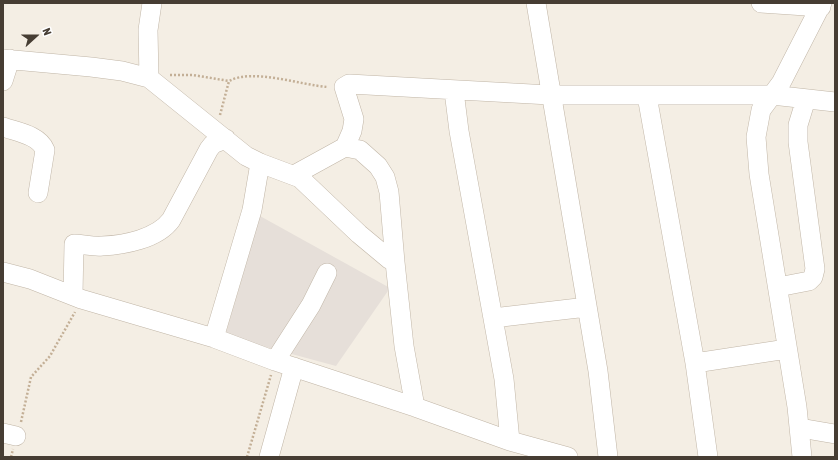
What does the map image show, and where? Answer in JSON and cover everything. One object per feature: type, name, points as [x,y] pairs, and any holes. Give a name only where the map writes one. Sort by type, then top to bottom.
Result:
[{"type":"street","points":[[149,78],[148,30],[152,3]]},
{"type":"street","points":[[536,3],[550,96],[606,424],[608,457]]},
{"type":"street","points":[[761,3],[822,5],[782,83],[761,110],[756,137],[759,174],[800,428],[802,457]]},
{"type":"street","points":[[3,81],[6,59],[122,71],[149,78],[246,156],[260,163],[294,175],[305,182],[359,234],[389,259],[395,262]]},
{"type":"street","points":[[294,175],[345,147],[352,131],[354,119],[344,87],[348,84],[550,96],[647,96],[665,94],[772,95],[835,102]]},
{"type":"street","points":[[454,91],[459,131],[504,379],[510,441]]},
{"type":"street","points":[[647,96],[695,363],[708,457]]},
{"type":"street","points":[[778,287],[809,281],[813,277],[815,269],[798,142],[798,125],[806,99]]},
{"type":"street","points":[[3,127],[36,139],[43,144],[45,150],[38,193]]},
{"type":"street","points":[[77,297],[74,244],[101,246],[123,243],[140,239],[164,227],[171,220],[212,144],[221,135]]},
{"type":"street","points":[[345,147],[360,150],[378,166],[385,177],[388,192],[404,346],[415,407]]},
{"type":"street","points":[[214,338],[252,210],[260,163]]},
{"type":"street","points":[[3,272],[30,279],[77,297],[214,338],[294,368],[415,407],[510,441],[568,457]]},
{"type":"street","points":[[275,361],[311,305],[327,272]]},
{"type":"street","points":[[493,318],[587,307]]},
{"type":"street","points":[[695,363],[787,349]]},
{"type":"street","points":[[269,457],[294,368]]},
{"type":"street","points":[[800,428],[835,434]]},
{"type":"path","points":[[149,78],[173,75],[193,75],[229,81],[238,76],[253,75],[316,86],[344,87]]},
{"type":"path","points":[[221,135],[229,81]]},
{"type":"path","points":[[11,457],[10,435],[31,377],[50,356],[77,297]]},
{"type":"path","points":[[247,457],[275,361]]},
{"type":"shaded area","points":[[260,216],[390,288],[336,366],[225,336]]}]
